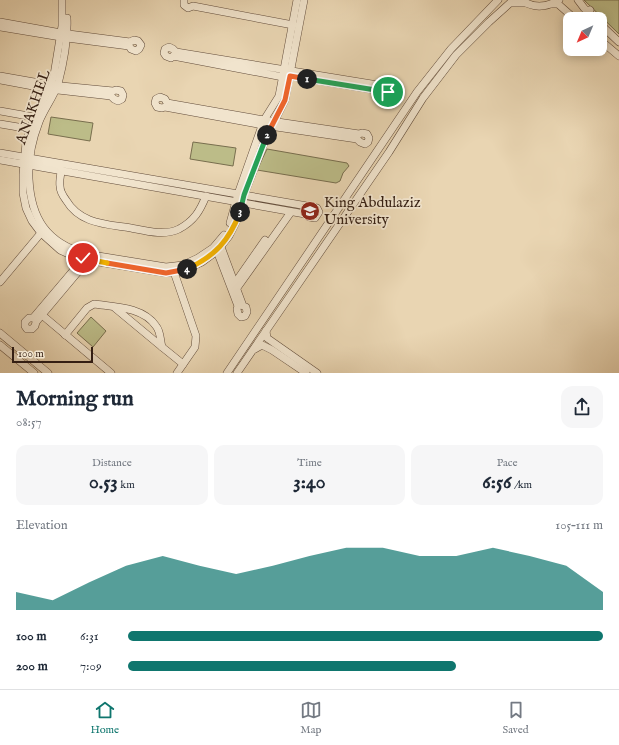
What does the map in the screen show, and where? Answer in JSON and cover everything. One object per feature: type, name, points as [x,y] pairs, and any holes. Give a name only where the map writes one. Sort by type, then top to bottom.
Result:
[{"type":"street","points":[[62,0],[64,36]]},
{"type":"street","points":[[65,0],[64,36],[53,87],[34,117],[30,129],[23,193],[26,208],[32,221],[40,231],[60,250],[73,256],[85,259],[166,273],[184,270],[202,262],[219,249],[229,236],[236,222],[241,195],[263,123],[279,96],[287,74],[304,0]]},
{"type":"street","points":[[184,0],[184,5],[188,8],[193,6],[293,23]]},
{"type":"street","points":[[194,0],[196,2],[293,23]]},
{"type":"street","points":[[241,195],[272,124],[285,100],[293,23],[297,0]]},
{"type":"street","points":[[227,373],[417,92],[451,49],[498,0]]},
{"type":"street","points":[[552,4],[559,0]]},
{"type":"street","points":[[578,0],[589,11]]},
{"type":"street","points":[[237,373],[389,152],[423,98],[456,55],[510,3],[524,2],[539,7],[558,4],[567,12]]},
{"type":"street","points":[[0,22],[64,36],[130,42],[134,40],[138,41],[141,45],[136,51],[131,49],[129,46],[64,36],[0,26]]},
{"type":"street","points":[[607,31],[619,42]]},
{"type":"street","points":[[607,46],[619,56]]},
{"type":"street","points":[[287,74],[174,56],[171,58],[166,56],[164,53],[165,49],[169,47],[174,49],[176,52],[287,74],[390,87],[393,86],[397,87],[400,91],[399,95],[395,96],[390,95],[388,92],[287,74]]},
{"type":"street","points":[[0,76],[53,87],[116,90],[121,91],[123,95],[122,99],[118,101],[111,96],[0,80]]},
{"type":"street","name":"ANAKHEL","points":[[53,87],[26,161],[30,194],[36,216],[43,226],[53,237],[74,251],[166,267],[183,265],[214,248],[225,234],[240,202]]},
{"type":"street","points":[[263,123],[167,103],[165,99],[160,98],[156,99],[155,103],[158,107],[162,108],[165,107],[263,123],[362,133],[367,134],[369,138],[368,142],[364,144],[357,139],[272,124]]},
{"type":"street","points":[[0,112],[34,117]]},
{"type":"street","points":[[0,124],[30,129]]},
{"type":"street","points":[[0,153],[26,161],[61,170],[305,214],[314,218],[319,212],[317,208],[313,206],[26,161],[0,160]]},
{"type":"street","points":[[61,170],[60,186],[69,206],[88,220],[98,223],[154,232],[167,232],[179,229],[191,222],[201,211],[206,196]]},
{"type":"street","points":[[236,285],[288,211]]},
{"type":"street","points":[[0,274],[40,231]]},
{"type":"street","points":[[0,282],[40,231]]},
{"type":"street","points":[[219,249],[236,285],[243,306],[246,307],[247,312],[245,316],[241,317],[238,314],[238,306],[219,249]]},
{"type":"street","points":[[85,259],[36,322],[35,326],[32,329],[27,329],[25,322],[29,318],[33,318],[85,259]]},
{"type":"street","points":[[174,272],[196,336],[195,347],[177,373]]},
{"type":"street","points":[[65,335],[90,306],[94,304],[141,313],[148,317],[156,326],[160,334],[162,347]]},
{"type":"street","points":[[113,307],[183,364]]},
{"type":"street","points":[[42,315],[111,373]]},
{"type":"street","points":[[266,331],[267,338],[317,373]]},
{"type":"street","points":[[0,333],[48,373]]},
{"type":"street","points":[[0,345],[34,373]]},
{"type":"street","points":[[253,350],[262,345],[306,373]]},
{"type":"green space","points":[[584,0],[619,0],[619,34],[607,22],[607,12],[596,12]]},
{"type":"green space","points":[[51,117],[93,123],[90,141],[48,134]]},
{"type":"green space","points":[[193,142],[236,148],[233,166],[190,159]]},
{"type":"green space","points":[[267,149],[347,163],[349,166],[343,173],[340,181],[336,183],[257,170]]},
{"type":"green space","points":[[91,317],[106,331],[93,347],[77,333]]},
{"type":"place","name":"King Abdulaziz University","points":[[310,211]]},
{"type":"route","points":[[83,258],[92,261],[166,273],[184,270],[202,262],[217,251],[229,236],[236,222],[244,195],[266,138],[273,121],[285,100],[290,76],[388,92]]}]
